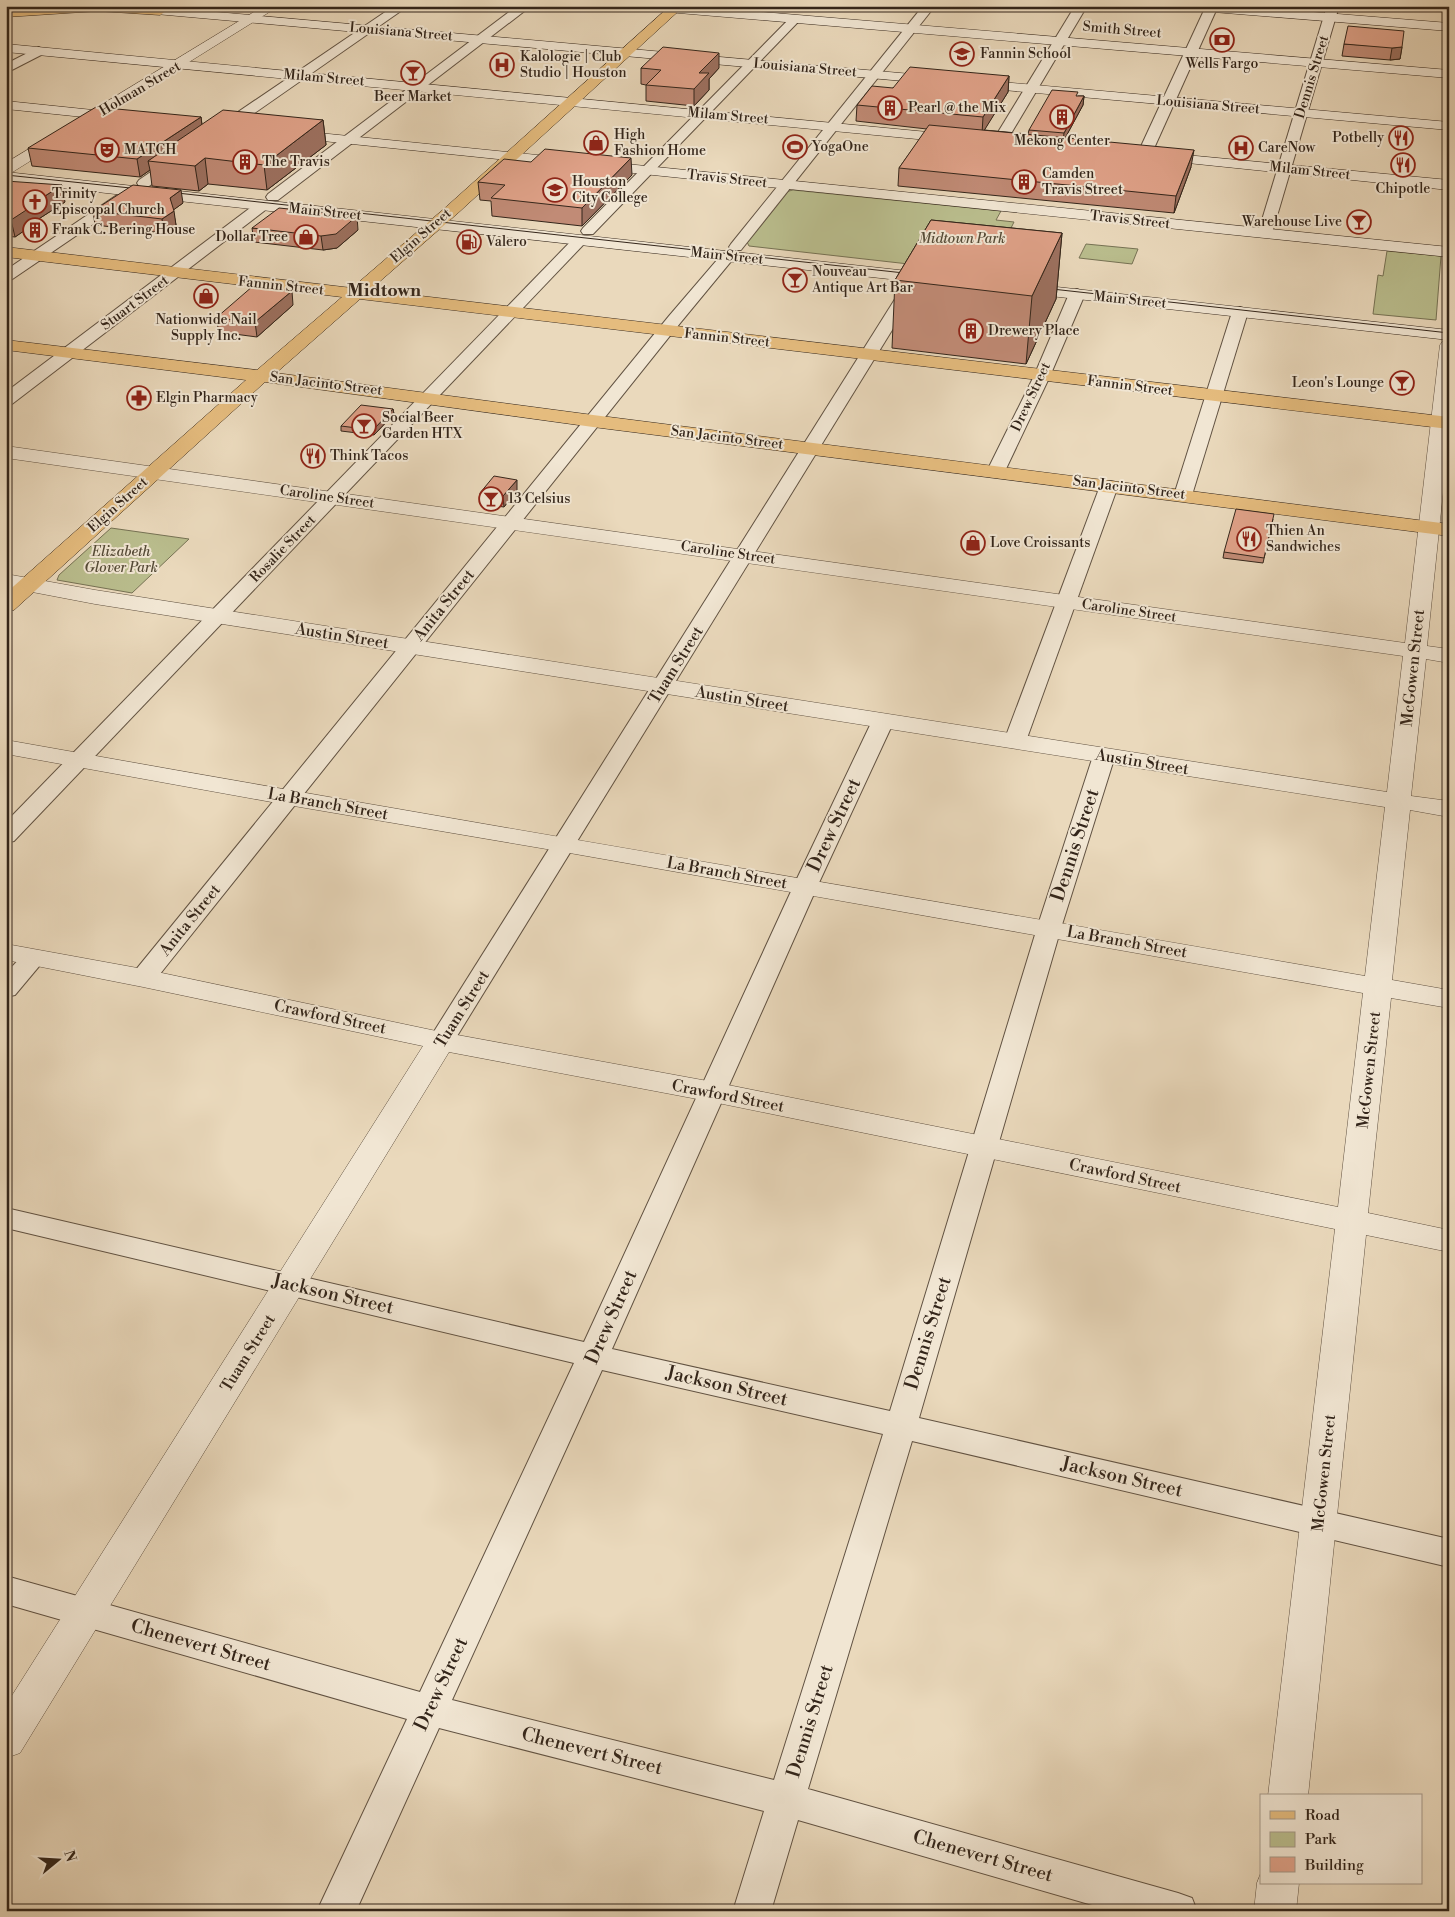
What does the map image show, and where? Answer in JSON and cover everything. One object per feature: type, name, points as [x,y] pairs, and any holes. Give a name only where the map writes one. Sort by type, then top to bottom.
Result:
[{"type":"main road","points":[[6,13],[119,6]]},
{"type":"main road","name":"Holman Street","points":[[7,171],[273,6]]},
{"type":"main road","name":"Smith Street","points":[[643,6],[1449,74]]},
{"type":"main road","points":[[1188,6],[1332,12],[1449,27]]},
{"type":"main road","name":"Louisiana Street","points":[[92,8],[132,8],[1449,126]]},
{"type":"main road","name":"Elgin Street","points":[[6,605],[261,376],[440,220],[677,8]]},
{"type":"main road","name":"Milam Street","points":[[6,48],[1017,144]]},
{"type":"main road","points":[[6,105],[140,119]]},
{"type":"main road","points":[[206,126],[244,130]]},
{"type":"main road","name":"Travis Street","points":[[279,134],[1449,252]]},
{"type":"main road","name":"Milam Street","points":[[1126,153],[1449,185]]},
{"type":"main road","name":"Main Street","points":[[7,171],[138,187],[949,275],[917,277],[732,252]]},
{"type":"main road","name":"Fannin Street","points":[[6,252],[174,274],[1445,422]]},
{"type":"main road","name":"Main Street","points":[[1449,325],[1007,282],[1077,294],[1449,335]]},
{"type":"main road","name":"San Jacinto Street","points":[[6,345],[261,376],[593,421],[1439,528]]},
{"type":"main road","name":"McGowen Street","points":[[1288,1794],[1415,651],[1439,528],[1449,345]]},
{"type":"main road","name":"Caroline Street","points":[[6,452],[1449,656]]},
{"type":"main road","name":"Austin Street","points":[[6,580],[95,597],[1449,809]]},
{"type":"main road","name":"La Branch Street","points":[[6,747],[288,798],[564,844],[1449,999]]},
{"type":"main road","name":"Crawford Street","points":[[20,955],[143,978],[442,1041],[712,1092],[1352,1223],[1449,1241]]},
{"type":"main road","name":"Tuam Street","points":[[6,1740],[442,1041]]},
{"type":"main road","points":[[1276,1911],[1278,1884]]},
{"type":"street","points":[[204,142],[402,6]]},
{"type":"street","name":"Stuart Street","points":[[6,400],[525,6]]},
{"type":"street","name":"Anita Street","points":[[143,978],[930,6]]},
{"type":"street","points":[[999,142],[1062,41],[1081,6]]},
{"type":"street","points":[[1144,155],[1211,7]]},
{"type":"street","name":"Dennis Street","points":[[1265,233],[1332,12]]},
{"type":"street","name":"Rosalie Street","points":[[6,836],[429,398],[509,312],[796,19]]},
{"type":"street","points":[[6,69],[39,51]]},
{"type":"street","points":[[6,277],[190,152]]},
{"type":"street","name":"Tuam Street","points":[[442,1041],[917,277]]},
{"type":"street","name":"Drew Street","points":[[996,471],[1042,376],[1077,294]]},
{"type":"street","points":[[1184,495],[1240,312]]},
{"type":"street","points":[[1015,741],[1109,486]]},
{"type":"street","name":"Drew Street","points":[[336,1911],[593,1356],[805,887],[883,721]]},
{"type":"street","name":"Dennis Street","points":[[752,1911],[901,1426],[1049,928],[1104,756]]},
{"type":"street","points":[[6,990],[20,955]]},
{"type":"street","name":"Jackson Street","points":[[6,1218],[593,1356],[1449,1553]]},
{"type":"street","name":"Chenevert Street","points":[[6,1590],[428,1710],[786,1800],[1178,1911]]},
{"type":"green space","name":"Midtown Park","points":[[793,190],[1001,211],[996,220],[1014,222],[1009,232],[1015,276],[749,246],[747,242],[785,192]]},
{"type":"green space","points":[[1086,244],[1138,249],[1132,264],[1079,258]]},
{"type":"green space","points":[[1387,251],[1441,256],[1436,320],[1373,314],[1378,275],[1383,276]]},
{"type":"green space","name":"Elizabeth Glover Park","points":[[111,528],[189,539],[132,593],[57,580],[59,575]]},
{"type":"building","points":[[1348,26],[1404,31],[1402,47],[1392,48],[1344,44]]},
{"type":"building","points":[[663,47],[719,53],[699,73],[709,73],[694,89],[646,85],[661,70],[641,68]]},
{"type":"building","points":[[910,67],[1009,76],[983,117],[857,105],[872,86],[893,88]]},
{"type":"building","points":[[1052,90],[1078,92],[1076,96],[1084,96],[1064,133],[1029,130]]},
{"type":"building","points":[[96,107],[201,117],[137,159],[28,148]]},
{"type":"building","points":[[223,110],[323,120],[264,165],[205,158],[195,166],[148,161]]},
{"type":"building","points":[[929,125],[1194,150],[1176,196],[899,168]]},
{"type":"building","points":[[545,149],[631,158],[582,208],[491,198],[505,185],[478,182],[504,159],[531,162]]},
{"type":"building","points":[[6,181],[62,185],[11,220],[6,219]]},
{"type":"building","points":[[133,185],[181,190],[170,198],[174,211],[162,219],[93,211]]},
{"type":"building","points":[[279,208],[357,216],[336,234],[321,236],[252,228]]},
{"type":"building","points":[[931,220],[1062,233],[1032,296],[895,280]]},
{"type":"building","points":[[253,286],[292,291],[255,322],[216,318]]},
{"type":"building","name":"Social Beer Garden HTX","points":[[361,405],[393,409],[373,430],[341,426]]},
{"type":"building","points":[[494,476],[517,480],[503,496],[480,493]]},
{"type":"building","name":"Thien An Sandwiches","points":[[1236,509],[1274,514],[1264,558],[1224,552]]},
{"type":"tram line","points":[[6,175],[140,189]]},
{"type":"tram line","points":[[168,192],[913,274]]},
{"type":"tram line","points":[[1043,288],[1449,333]]},
{"type":"place","name":"Wells Fargo","points":[[1222,40]]},
{"type":"place","name":"Fannin School","points":[[962,54]]},
{"type":"place","name":"Kalologie | Club Studio | Houston","points":[[502,65]]},
{"type":"place","name":"Beer Market","points":[[413,73]]},
{"type":"place","name":"Pearl @ the Mix","points":[[890,108]]},
{"type":"place","name":"Mekong Center","points":[[1062,117]]},
{"type":"place","name":"Potbelly","points":[[1401,138]]},
{"type":"place","name":"High Fashion Home","points":[[596,143]]},
{"type":"place","name":"YogaOne","points":[[795,147]]},
{"type":"place","name":"CareNow","points":[[1241,148]]},
{"type":"place","name":"MATCH","points":[[107,150]]},
{"type":"place","name":"The Travis","points":[[245,162]]},
{"type":"place","name":"Chipotle","points":[[1403,165]]},
{"type":"place","name":"Camden Travis Street","points":[[1024,182]]},
{"type":"place","name":"Houston City College","points":[[555,190]]},
{"type":"place","name":"Trinity Episcopal Church","points":[[35,202]]},
{"type":"place","name":"Warehouse Live","points":[[1359,222]]},
{"type":"place","name":"Frank C. Bering House","points":[[35,230]]},
{"type":"place","name":"Dollar Tree","points":[[306,237]]},
{"type":"place","name":"Valero","points":[[469,242]]},
{"type":"place","name":"Nouveau Antique Art Bar","points":[[795,280]]},
{"type":"place","name":"Nationwide Nail Supply Inc.","points":[[206,296]]},
{"type":"place","name":"Drewery Place","points":[[971,331]]},
{"type":"place","name":"Leon's Lounge","points":[[1402,383]]},
{"type":"place","name":"Elgin Pharmacy","points":[[139,398]]},
{"type":"place","name":"Social Beer Garden HTX","points":[[364,426]]},
{"type":"place","name":"Think Tacos","points":[[313,456]]},
{"type":"place","name":"13 Celsius","points":[[491,499]]},
{"type":"place","name":"Thien An Sandwiches","points":[[1249,539]]},
{"type":"place","name":"Love Croissants","points":[[973,543]]},
{"type":"district","name":"Midtown","points":[[384,290]]}]
